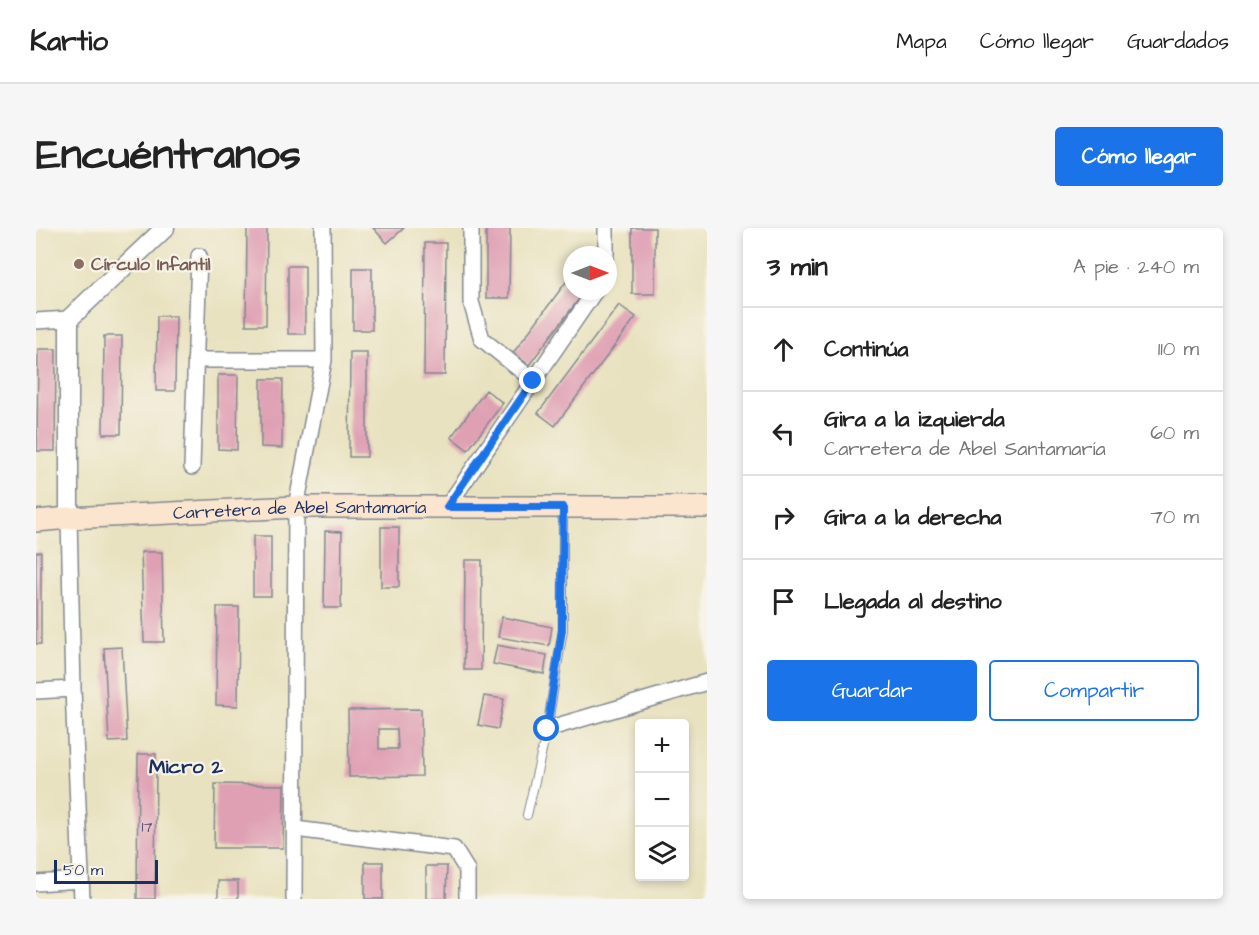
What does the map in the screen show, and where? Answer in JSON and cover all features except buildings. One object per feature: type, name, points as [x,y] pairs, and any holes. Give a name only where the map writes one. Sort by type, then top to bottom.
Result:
[{"type":"main road","name":"Carretera de Abel Santamaría","points":[[36,521],[296,507],[707,507]]},
{"type":"street","points":[[36,321],[69,319],[165,228]]},
{"type":"street","points":[[294,899],[296,507],[324,360],[324,228]]},
{"type":"street","points":[[471,228],[471,302],[482,339],[533,381]]},
{"type":"street","points":[[606,228],[606,246]]},
{"type":"street","points":[[192,467],[199,256]]},
{"type":"street","points":[[447,507],[589,300]]},
{"type":"street","points":[[69,319],[69,518],[73,689],[82,899]]},
{"type":"street","points":[[195,360],[324,360]]},
{"type":"street","points":[[547,729],[707,682]]},
{"type":"street","points":[[36,692],[73,689]]},
{"type":"street","points":[[295,829],[454,849],[467,870],[467,899]]},
{"type":"street","points":[[36,883],[81,880]]},
{"type":"lane","points":[[527,815],[547,729],[562,630],[563,507]]},
{"type":"place","name":"Círculo Infantil","points":[[79,264]]},
{"type":"district","name":"Micro 2","points":[[186,766]]},
{"type":"route","points":[[533,381],[447,507],[563,507],[562,630],[547,729]]}]
